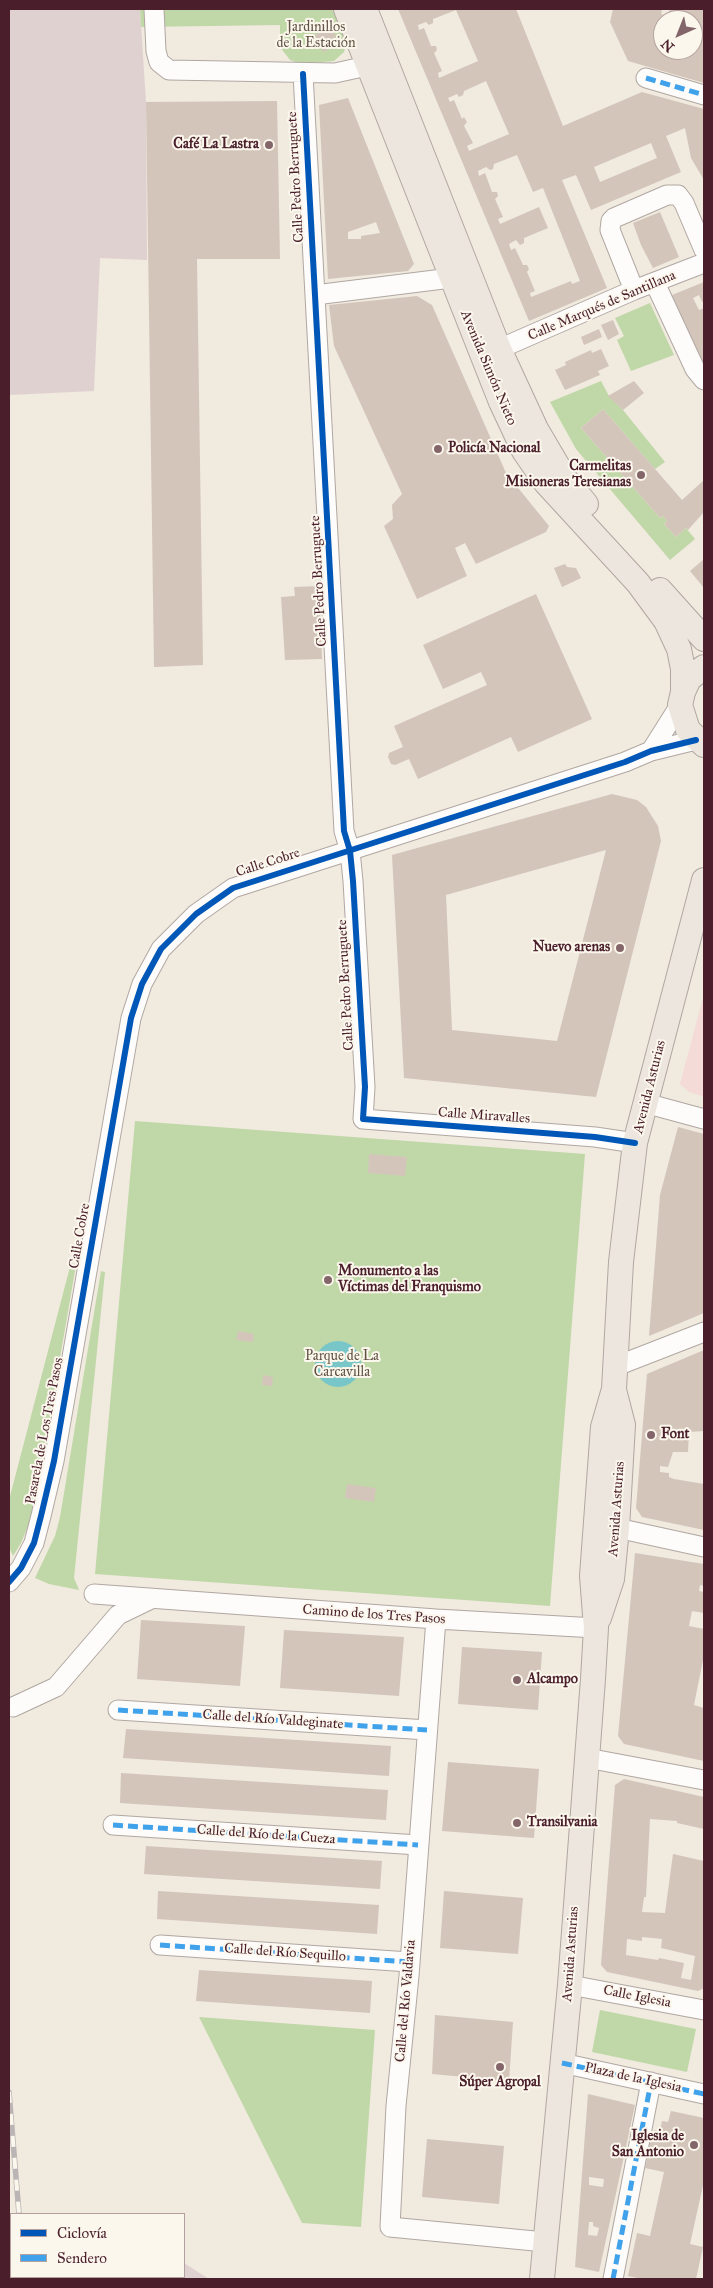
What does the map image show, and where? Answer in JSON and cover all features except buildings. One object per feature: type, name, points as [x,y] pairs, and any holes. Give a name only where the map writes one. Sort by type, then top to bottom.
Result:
[{"type":"main road","name":"Avenida Simón Nieto","points":[[346,9],[451,278],[501,402],[524,451],[546,483],[638,583],[666,620],[679,649],[683,669],[682,698],[688,730],[700,742]]},
{"type":"main road","points":[[355,9],[372,51],[367,66],[381,76],[398,119],[415,136]]},
{"type":"main road","name":"Avenida Simón Nieto","points":[[365,9],[499,349],[536,429],[566,480],[603,526],[704,639]]},
{"type":"main road","points":[[444,209],[442,226],[458,262],[457,274],[451,278]]},
{"type":"main road","points":[[451,278],[459,279],[468,287],[484,327],[499,349]]},
{"type":"main road","points":[[682,698],[689,679],[704,667]]},
{"type":"main road","name":"Avenida Asturias","points":[[546,2278],[545,2242],[570,1985],[596,1628],[592,1576],[603,1427],[614,1378],[621,1262],[635,1143],[704,880]]},
{"type":"main road","name":"Avenida Asturias","points":[[596,1628],[612,1579],[617,1528],[622,1425],[614,1378]]},
{"type":"street","points":[[154,9],[156,51],[159,62],[169,70],[303,74],[346,72],[367,66]]},
{"type":"street","name":"Calle Pedro Berruguete","points":[[303,74],[344,831],[350,851],[365,1087]]},
{"type":"street","points":[[646,78],[704,95]]},
{"type":"street","points":[[634,290],[610,230],[609,225],[614,218],[667,195],[678,195],[704,250]]},
{"type":"street","name":"Calle Marqués de Santillana","points":[[499,349],[634,290],[704,263]]},
{"type":"street","points":[[315,295],[451,278]]},
{"type":"street","points":[[655,283],[695,369],[704,380]]},
{"type":"street","points":[[650,751],[682,698]]},
{"type":"street","name":"Calle Cobre","points":[[86,1278],[131,1018],[142,984],[161,949],[196,914],[233,888],[279,872],[350,851],[624,762],[650,751],[700,742]]},
{"type":"street","name":"Calle Miravalles","points":[[365,1087],[363,1120],[595,1137],[635,1143]]},
{"type":"street","points":[[645,1103],[704,1119]]},
{"type":"street","name":"Pasarela de Los Tres Pasos","points":[[9,1582],[21,1568],[34,1543],[42,1516],[54,1461],[86,1278]]},
{"type":"street","points":[[614,1378],[704,1332]]},
{"type":"street","points":[[617,1528],[704,1547]]},
{"type":"street","name":"Camino de los Tres Pasos","points":[[94,1594],[436,1620],[596,1628]]},
{"type":"street","name":"Camino de los Tres Pasos","points":[[13,1707],[56,1687],[118,1615],[152,1599]]},
{"type":"street","name":"Calle del Río Valdavia","points":[[436,1620],[396,2106],[390,2227],[545,2242]]},
{"type":"street","name":"Calle del Río Valdeginate","points":[[118,1710],[427,1730]]},
{"type":"street","points":[[587,1758],[704,1780]]},
{"type":"street","name":"Calle del Río de la Cueza","points":[[113,1825],[418,1846]]},
{"type":"street","name":"Calle del Río Sequillo","points":[[160,1945],[409,1962]]},
{"type":"street","name":"Calle Iglesia","points":[[570,1985],[704,2010]]},
{"type":"street","name":"Plaza de la Iglesia","points":[[562,2063],[704,2094]]},
{"type":"street","points":[[613,2279],[651,2082]]},
{"type":"shaded area","points":[[9,9],[140,9],[146,102],[147,260],[100,258],[94,391],[9,395]]},
{"type":"shaded area","points":[[704,994],[704,1097],[689,1092],[680,1084]]},
{"type":"shaded area","points":[[185,2264],[209,2279],[144,2279],[185,2278]]},
{"type":"green space","name":"Jardinillos de la Estación","points":[[140,9],[339,9],[348,38],[344,52],[334,61],[301,64],[290,60],[280,47],[280,25],[141,27]]},
{"type":"green space","points":[[650,303],[674,355],[631,371],[617,340],[624,336],[615,318]]},
{"type":"green space","points":[[601,381],[609,396],[623,410],[665,462],[655,469],[603,409],[581,428],[660,518],[663,516],[667,521],[664,524],[676,537],[686,528],[695,539],[670,560],[576,449],[550,402]]},
{"type":"green space","name":"Parque de La Carcavilla","points":[[135,1121],[585,1154],[550,1606],[95,1574]]},
{"type":"green space","points":[[71,1263],[76,1265],[33,1514],[21,1543],[13,1556],[9,1547],[9,1500]]},
{"type":"green space","points":[[101,1271],[105,1272],[74,1578],[79,1590],[49,1584],[35,1578],[55,1536],[60,1517]]},
{"type":"green space","points":[[600,2010],[696,2029],[687,2072],[592,2052]]},
{"type":"green space","points":[[199,2017],[375,2030],[361,2227],[302,2223]]},
{"type":"water","points":[[343,1341],[347,1342],[357,1351],[360,1355],[360,1373],[351,1383],[343,1387],[333,1387],[325,1383],[316,1373],[315,1359],[319,1351],[329,1342]]},
{"type":"railway","points":[[9,2092],[19,2213]]},
{"type":"railway","points":[[9,2219],[10,2234]]},
{"type":"marked path","points":[[646,78],[704,95]]},
{"type":"marked path","points":[[118,1710],[427,1730]]},
{"type":"marked path","points":[[113,1825],[418,1845]]},
{"type":"marked path","points":[[160,1945],[409,1962]]},
{"type":"marked path","points":[[562,2063],[704,2094]]},
{"type":"marked path","points":[[613,2279],[651,2082]]},
{"type":"cycle path","points":[[303,74],[344,831],[350,851],[353,881],[365,1087],[363,1119],[595,1137],[635,1143]]},
{"type":"cycle path","points":[[9,1582],[21,1568],[34,1543],[41,1516],[54,1461],[131,1018],[142,984],[161,949],[196,914],[233,888],[625,762],[651,751],[696,740]]},
{"type":"place","name":"Café La Lastra","points":[[269,145]]},
{"type":"place","name":"Policía Nacional","points":[[438,449]]},
{"type":"place","name":"Carmelitas Misioneras Teresianas","points":[[641,475]]},
{"type":"place","name":"Nuevo arenas","points":[[620,948]]},
{"type":"place","name":"Monumento a las Víctimas del Franquismo","points":[[328,1280]]},
{"type":"place","name":"Font","points":[[651,1435]]},
{"type":"place","name":"Alcampo","points":[[517,1680]]},
{"type":"place","name":"Transilvania","points":[[517,1823]]},
{"type":"place","name":"Súper Agropal","points":[[500,2067]]},
{"type":"place","name":"Iglesia de San Antonio","points":[[694,2145]]}]
